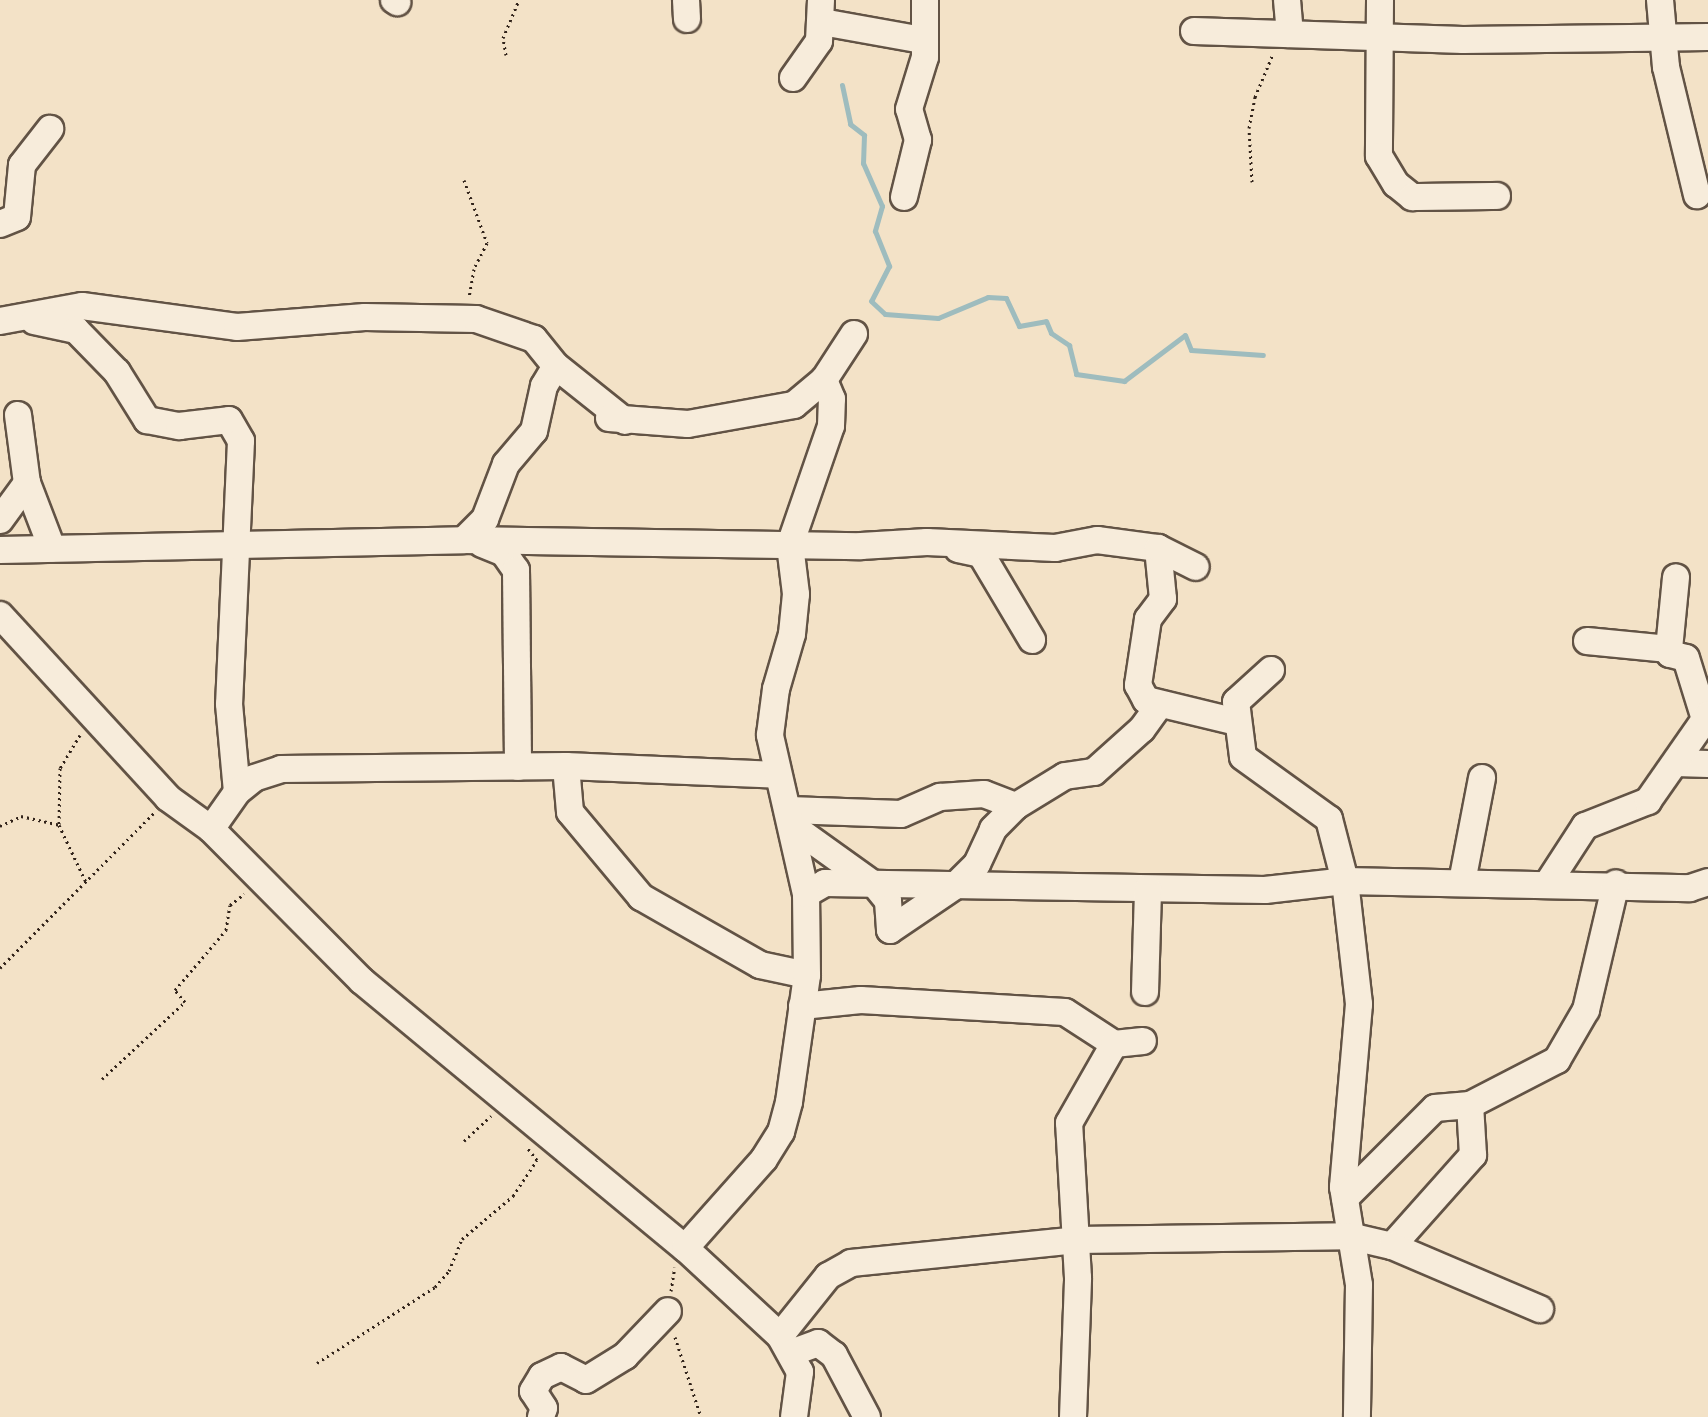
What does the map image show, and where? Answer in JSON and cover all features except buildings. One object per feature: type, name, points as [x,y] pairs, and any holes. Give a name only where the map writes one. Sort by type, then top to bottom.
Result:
[{"type":"street","points":[[904,197],[918,140],[909,109],[925,57],[922,40],[925,0]]},
{"type":"street","points":[[1287,0],[1290,34]]},
{"type":"street","points":[[1380,0],[1379,156],[1396,184],[1412,197],[1497,196]]},
{"type":"street","points":[[1660,0],[1661,34],[1697,195]]},
{"type":"street","points":[[793,78],[819,41],[822,11],[922,40]]},
{"type":"street","points":[[1194,31],[1463,40],[1661,34],[1708,37]]},
{"type":"street","points":[[0,224],[17,217],[22,165],[50,129]]},
{"type":"street","points":[[0,321],[27,319],[82,306],[237,327],[365,317],[454,319],[506,326],[534,339],[556,366],[625,421]]},
{"type":"street","points":[[27,319],[76,330],[117,372],[147,420],[179,426],[229,420],[241,441],[229,704],[237,792]]},
{"type":"street","points":[[590,414],[625,421],[725,420],[794,405],[824,380],[854,334]]},
{"type":"street","points":[[470,540],[485,519],[506,464],[534,431],[544,386],[556,366]]},
{"type":"street","points":[[685,1248],[781,1132],[807,975],[806,894],[792,819],[770,735],[776,689],[792,634],[796,594],[790,545],[831,426],[832,399],[824,380]]},
{"type":"street","points":[[18,415],[27,483],[52,548]]},
{"type":"street","points":[[0,520],[27,483]]},
{"type":"street","points":[[470,540],[504,553],[516,570],[518,767]]},
{"type":"street","points":[[0,550],[470,540],[790,545],[927,542],[1055,548],[1097,540],[1158,548],[1196,567]]},
{"type":"street","points":[[927,542],[981,554],[1032,640]]},
{"type":"street","points":[[1158,548],[1163,599],[1148,619],[1138,685],[1146,700],[1237,722]]},
{"type":"street","points":[[1548,883],[1585,826],[1648,801],[1706,716],[1686,658],[1670,654],[1676,577]]},
{"type":"street","points":[[0,615],[92,720],[168,798],[211,829],[259,882],[362,981],[685,1248],[785,1345],[800,1372],[794,1417]]},
{"type":"street","points":[[1587,641],[1669,649]]},
{"type":"street","points":[[1271,670],[1241,694],[1237,722],[1243,757],[1333,826],[1345,881],[1359,1004],[1345,1198],[1359,1285],[1357,1417]]},
{"type":"street","points":[[792,819],[876,886],[888,901],[890,930],[955,886],[977,864],[993,829],[1016,806],[1065,776],[1094,772],[1142,729],[1160,704]]},
{"type":"street","points":[[1676,763],[1708,764]]},
{"type":"street","points":[[211,829],[237,792],[254,778],[281,769],[566,766],[778,775]]},
{"type":"street","points":[[566,766],[570,812],[641,897],[760,965],[807,975]]},
{"type":"street","points":[[1462,882],[1482,778]]},
{"type":"street","points":[[792,819],[901,814],[940,797],[984,794],[1016,806]]},
{"type":"street","points":[[806,894],[825,883],[1265,890],[1345,881],[1616,883],[1690,888],[1708,882]]},
{"type":"street","points":[[1345,1198],[1435,1108],[1470,1105],[1557,1060],[1586,1010],[1616,883]]},
{"type":"street","points":[[1145,992],[1148,889]]},
{"type":"street","points":[[802,1006],[861,1000],[1065,1012],[1114,1044],[1143,1041]]},
{"type":"street","points":[[1073,1417],[1077,1240],[1069,1123],[1114,1044]]},
{"type":"street","points":[[1392,1246],[1473,1155],[1470,1105]]},
{"type":"street","points":[[785,1345],[828,1276],[851,1263],[1077,1240],[1349,1236],[1392,1246],[1540,1309]]},
{"type":"street","points":[[541,1417],[544,1408],[533,1391],[542,1376],[561,1367],[586,1380],[625,1356],[668,1311]]},
{"type":"street","points":[[785,1345],[818,1343],[834,1355],[867,1417]]},
{"type":"path","points":[[506,55],[503,38],[519,0]]},
{"type":"path","points":[[1252,182],[1249,128],[1255,97],[1276,48],[1290,34]]},
{"type":"path","points":[[454,319],[472,292],[474,269],[487,243],[464,180]]},
{"type":"path","points":[[86,882],[59,825],[60,768],[92,720]]},
{"type":"path","points":[[0,968],[168,798]]},
{"type":"path","points":[[0,826],[21,816],[59,825]]},
{"type":"path","points":[[102,1079],[185,1002],[175,990],[226,930],[230,905],[259,882]]},
{"type":"path","points":[[464,1141],[497,1110],[511,1105]]},
{"type":"path","points":[[317,1363],[435,1287],[449,1271],[462,1239],[513,1196],[537,1160],[521,1140]]},
{"type":"path","points":[[685,1248],[676,1262],[668,1311],[701,1417]]},
{"type":"waterway","points":[[842,85],[850,124],[864,135],[863,163],[882,206],[875,231],[889,266],[871,301],[885,314],[938,318],[988,297],[1006,298],[1019,326],[1046,321],[1051,333],[1069,345],[1076,374],[1124,381],[1185,335],[1191,350],[1263,355]]}]
